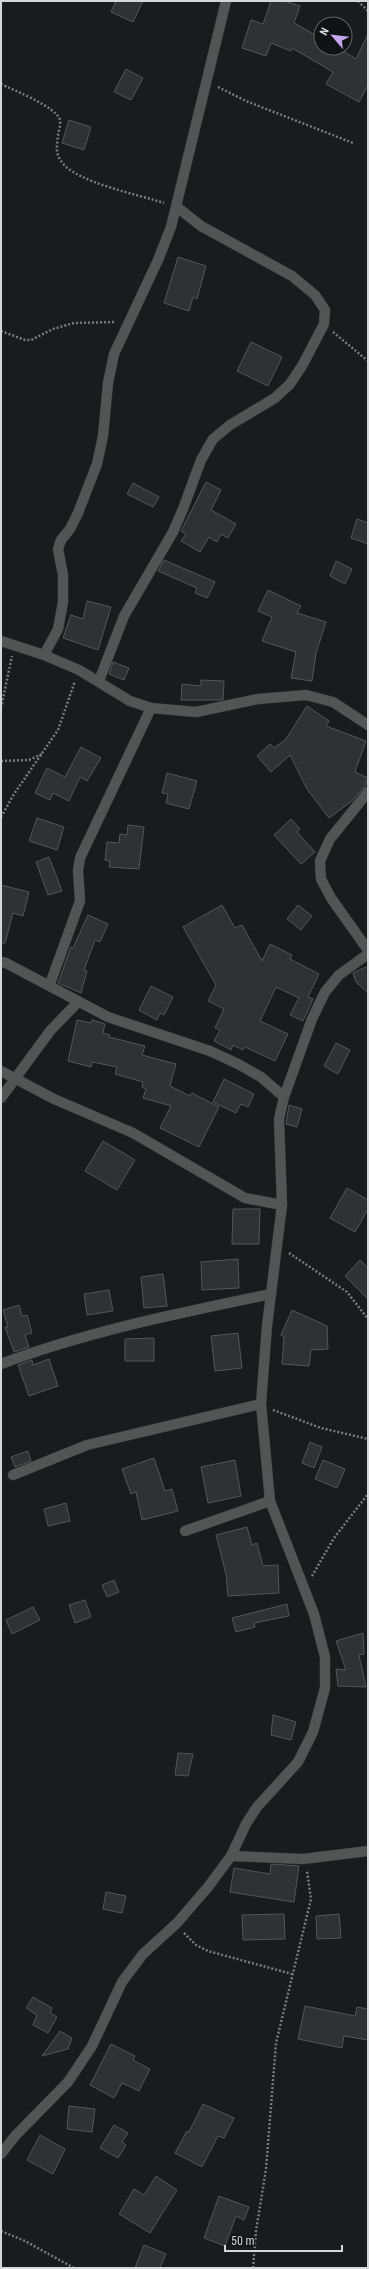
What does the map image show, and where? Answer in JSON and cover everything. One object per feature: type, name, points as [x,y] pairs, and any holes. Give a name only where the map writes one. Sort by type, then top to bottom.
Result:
[{"type":"street","points":[[44,655],[58,629],[63,602],[63,575],[58,549],[59,544],[70,529],[78,513],[97,464],[103,436],[108,383],[112,361],[127,323],[158,260],[177,207],[226,1]]},
{"type":"street","points":[[99,682],[124,616],[173,532],[184,509],[201,460],[213,438],[230,425],[275,398],[290,384],[302,366],[324,324],[325,310],[315,295],[292,276],[201,226],[177,207]]},
{"type":"street","points":[[1,641],[44,655],[79,670],[130,701],[151,708],[196,712],[258,699],[306,695],[333,702],[368,725]]},
{"type":"street","points":[[50,984],[80,901],[78,870],[80,858],[151,708]]},
{"type":"street","points":[[368,792],[330,839],[320,861],[321,879],[331,898],[368,950]]},
{"type":"street","points":[[1,2154],[15,2136],[68,2082],[92,2046],[122,1982],[143,1954],[177,1923],[208,1887],[230,1856],[246,1824],[257,1807],[298,1762],[312,1732],[324,1688],[325,1657],[314,1614],[270,1501],[261,1404],[282,1205],[279,1119],[284,1097],[312,1019],[325,992],[339,976],[368,954]]},
{"type":"street","points":[[1,962],[50,984],[78,1002],[108,1017],[217,1055],[261,1077],[284,1097]]},
{"type":"street","points":[[1,1098],[50,1031],[78,1002]]},
{"type":"street","points":[[1,1071],[15,1080],[133,1133],[245,1198],[282,1205]]},
{"type":"street","points":[[1,1364],[62,1343],[192,1310],[272,1294]]},
{"type":"street","points":[[13,1475],[86,1445],[261,1404]]},
{"type":"street","points":[[185,1531],[270,1501]]},
{"type":"street","points":[[230,1856],[303,1859],[368,1851]]},
{"type":"path","points":[[358,1],[368,11]]},
{"type":"path","points":[[206,80],[246,101],[353,143]]},
{"type":"path","points":[[1,84],[48,107],[58,115],[60,120],[56,149],[60,161],[68,169],[105,185],[177,207]]},
{"type":"path","points":[[1,331],[24,340],[31,340],[52,330],[74,323],[94,321],[127,323]]},
{"type":"path","points":[[324,324],[368,361]]},
{"type":"path","points":[[1,708],[14,645]]},
{"type":"path","points":[[1,817],[14,794],[58,730],[79,670]]},
{"type":"path","points":[[1,761],[29,760],[42,754]]},
{"type":"path","points":[[278,1246],[347,1292],[368,1319]]},
{"type":"path","points":[[261,1404],[304,1423],[368,1438]]},
{"type":"path","points":[[304,1591],[334,1538],[368,1494]]},
{"type":"path","points":[[253,2268],[256,2231],[266,2169],[276,2043],[311,1899],[309,1879],[303,1859]]},
{"type":"path","points":[[177,1923],[185,1935],[196,1945],[208,1951],[292,1974]]},
{"type":"path","points":[[1,2231],[25,2241],[74,2268]]},
{"type":"building","points":[[116,1],[143,1],[133,22],[111,12]]},
{"type":"building","points":[[271,1],[284,1],[300,6],[294,23],[313,34],[313,56],[351,56],[356,59],[368,34],[368,85],[359,102],[326,84],[333,72],[292,48],[291,51],[271,43],[266,56],[242,48],[251,20],[263,24]]},
{"type":"building","points":[[126,69],[143,78],[131,100],[114,92]]},
{"type":"building","points":[[69,120],[91,127],[84,150],[62,143]]},
{"type":"building","points":[[178,257],[206,266],[197,299],[193,297],[189,311],[164,303]]},
{"type":"building","points":[[251,342],[282,357],[268,386],[237,371]]},
{"type":"building","points":[[206,482],[221,490],[211,510],[236,524],[228,538],[221,534],[217,542],[209,537],[200,552],[181,541],[186,534],[181,531]]},
{"type":"building","points":[[133,483],[159,497],[153,507],[127,494]]},
{"type":"building","points":[[357,519],[368,523],[368,544],[351,538]]},
{"type":"building","points":[[164,560],[215,582],[207,598],[195,593],[197,588],[158,571]]},
{"type":"building","points":[[336,561],[352,569],[345,584],[330,576]]},
{"type":"building","points":[[268,590],[301,606],[297,613],[326,622],[316,653],[312,681],[291,678],[296,652],[262,641],[272,617],[258,611]]},
{"type":"building","points":[[87,601],[111,607],[98,650],[63,638],[71,615],[83,619]]},
{"type":"building","points":[[113,662],[129,668],[124,680],[109,674]]},
{"type":"building","points":[[201,680],[224,681],[223,700],[181,700],[182,684],[201,686]]},
{"type":"building","points":[[307,706],[329,721],[326,726],[366,741],[355,772],[368,778],[365,786],[352,801],[329,818],[307,789],[290,755],[271,772],[257,756],[270,744],[274,748],[286,739]]},
{"type":"building","points":[[81,747],[101,758],[87,781],[80,777],[69,801],[53,793],[50,800],[35,793],[47,768],[65,777]]},
{"type":"building","points":[[167,773],[197,781],[189,809],[166,803],[168,794],[162,793]]},
{"type":"building","points":[[37,818],[64,827],[57,850],[29,841]]},
{"type":"building","points":[[291,819],[300,829],[297,832],[315,852],[301,864],[274,835]]},
{"type":"building","points":[[128,825],[144,827],[139,869],[109,867],[110,861],[105,860],[107,842],[119,843],[120,834],[127,835]]},
{"type":"building","points":[[49,857],[62,891],[48,895],[36,862]]},
{"type":"building","points":[[1,885],[29,892],[23,916],[13,913],[5,943],[1,943]]},
{"type":"building","points":[[222,905],[235,928],[242,925],[262,961],[270,944],[292,955],[290,959],[319,974],[308,997],[313,999],[303,1021],[290,1015],[299,998],[276,987],[260,1021],[288,1034],[275,1061],[245,1047],[243,1050],[233,1045],[231,1050],[214,1041],[220,1030],[215,1028],[224,1009],[208,1001],[216,985],[183,927]]},
{"type":"building","points":[[298,905],[312,916],[301,930],[287,919]]},
{"type":"building","points":[[88,915],[108,924],[100,942],[95,940],[84,970],[87,971],[81,993],[58,983],[71,947],[73,948]]},
{"type":"building","points":[[368,966],[368,993],[356,982],[353,973]]},
{"type":"building","points":[[151,986],[173,997],[164,1015],[160,1013],[157,1020],[139,1010]]},
{"type":"building","points":[[77,1020],[91,1023],[92,1020],[105,1024],[103,1033],[110,1035],[109,1037],[145,1046],[142,1055],[176,1064],[170,1086],[190,1096],[192,1093],[219,1107],[199,1147],[160,1128],[171,1106],[143,1098],[146,1089],[142,1087],[143,1082],[115,1074],[117,1067],[92,1062],[91,1067],[68,1061]]},
{"type":"building","points":[[336,1043],[350,1050],[338,1074],[324,1066]]},
{"type":"building","points":[[224,1079],[254,1094],[248,1107],[241,1104],[236,1113],[213,1102]]},
{"type":"building","points":[[289,1105],[302,1109],[297,1127],[286,1124]]},
{"type":"building","points":[[103,1141],[135,1160],[117,1190],[85,1171]]},
{"type":"building","points":[[347,1188],[368,1200],[368,1209],[355,1232],[330,1218]]},
{"type":"building","points":[[233,1209],[260,1209],[259,1244],[232,1244]]},
{"type":"building","points":[[238,1259],[239,1288],[202,1290],[201,1262]]},
{"type":"building","points":[[360,1260],[368,1268],[368,1299],[345,1276]]},
{"type":"building","points":[[163,1274],[167,1306],[144,1308],[141,1277]]},
{"type":"building","points":[[109,1290],[113,1311],[87,1315],[84,1294]]},
{"type":"building","points":[[19,1305],[22,1316],[27,1315],[32,1333],[25,1335],[29,1347],[14,1352],[5,1327],[8,1327],[3,1310]]},
{"type":"building","points":[[292,1310],[327,1326],[328,1349],[311,1350],[309,1366],[282,1364],[284,1337],[281,1335]]},
{"type":"building","points":[[238,1333],[242,1368],[215,1371],[211,1336]]},
{"type":"building","points":[[154,1338],[154,1361],[125,1361],[125,1339]]},
{"type":"building","points":[[49,1359],[58,1386],[29,1396],[18,1365],[32,1360],[33,1365]]},
{"type":"building","points":[[310,1442],[322,1447],[314,1468],[302,1463]]},
{"type":"building","points":[[28,1451],[31,1461],[15,1467],[11,1457]]},
{"type":"building","points":[[154,1458],[165,1491],[172,1489],[178,1511],[142,1520],[136,1492],[131,1494],[122,1469]]},
{"type":"building","points":[[235,1460],[241,1496],[208,1503],[201,1467]]},
{"type":"building","points":[[323,1460],[345,1469],[337,1488],[315,1479]]},
{"type":"building","points":[[66,1503],[70,1521],[48,1526],[44,1509]]},
{"type":"building","points":[[247,1527],[252,1545],[257,1543],[263,1566],[278,1565],[279,1593],[228,1596],[226,1574],[216,1535]]},
{"type":"building","points":[[114,1580],[119,1592],[107,1597],[102,1585]]},
{"type":"building","points":[[85,1600],[91,1617],[75,1623],[69,1605]]},
{"type":"building","points":[[287,1604],[289,1616],[254,1623],[255,1627],[236,1632],[232,1618]]},
{"type":"building","points":[[33,1607],[40,1620],[12,1634],[6,1620]]},
{"type":"building","points":[[363,1633],[364,1654],[359,1655],[366,1687],[338,1686],[336,1669],[346,1670],[336,1641]]},
{"type":"building","points":[[273,1715],[296,1722],[291,1740],[271,1735]]},
{"type":"building","points":[[178,1753],[193,1754],[188,1776],[175,1775]]},
{"type":"building","points":[[271,1864],[299,1866],[294,1902],[230,1892],[234,1868],[270,1874]]},
{"type":"building","points":[[106,1892],[126,1896],[122,1913],[103,1909]]},
{"type":"building","points":[[284,1914],[285,1939],[243,1940],[242,1915]]},
{"type":"building","points":[[339,1914],[341,1938],[317,1939],[316,1916]]},
{"type":"building","points":[[33,1997],[52,2008],[50,2013],[57,2017],[48,2033],[33,2025],[37,2015],[26,2008]]},
{"type":"building","points":[[305,2006],[355,2016],[357,2007],[368,2009],[368,2040],[344,2036],[342,2048],[298,2039]]},
{"type":"building","points":[[60,2031],[72,2038],[68,2049],[42,2056]]},
{"type":"building","points":[[111,2044],[135,2056],[133,2060],[150,2069],[139,2091],[122,2083],[114,2098],[90,2085]]},
{"type":"building","points":[[203,2104],[234,2118],[224,2138],[218,2136],[202,2167],[175,2153],[187,2131],[189,2132]]},
{"type":"building","points":[[69,2106],[95,2109],[92,2132],[67,2129]]},
{"type":"building","points":[[114,2125],[128,2133],[122,2142],[126,2145],[118,2158],[100,2148]]},
{"type":"building","points":[[40,2135],[65,2149],[53,2174],[27,2160]]},
{"type":"building","points":[[156,2176],[177,2190],[150,2233],[119,2214],[134,2189],[144,2195]]},
{"type":"building","points":[[219,2196],[249,2207],[244,2220],[236,2216],[225,2246],[204,2238]]},
{"type":"building","points":[[144,2245],[166,2254],[160,2268],[135,2268]]}]
